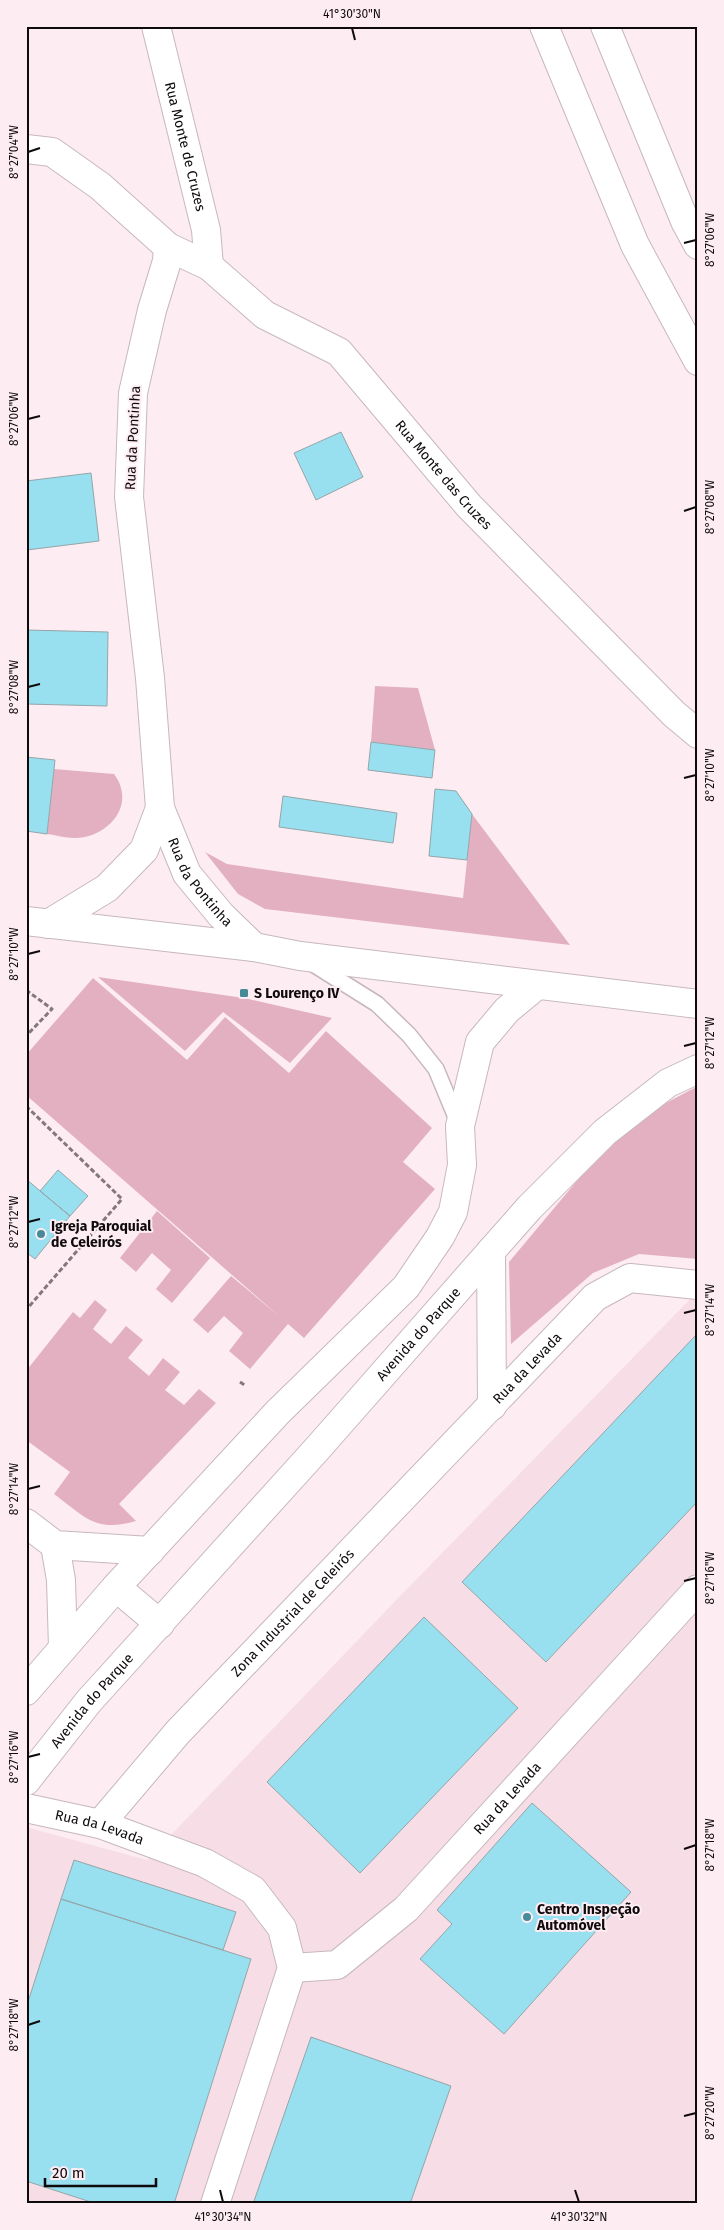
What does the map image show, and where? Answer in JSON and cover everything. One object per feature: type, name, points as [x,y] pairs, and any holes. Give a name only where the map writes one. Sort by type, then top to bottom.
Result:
[{"type":"main road","name":"Rua Monte de Cruzes","points":[[156,26],[206,230],[208,266]]},
{"type":"main road","points":[[544,26],[634,245],[698,361]]},
{"type":"main road","points":[[605,26],[685,221],[698,245]]},
{"type":"main road","points":[[26,149],[52,152],[100,186],[168,248]]},
{"type":"main road","name":"Rua Monte das Cruzes","points":[[168,248],[208,266],[265,315],[339,352],[470,506],[674,714],[698,734]]},
{"type":"main road","name":"Rua da Pontinha","points":[[168,248],[167,261],[152,310],[133,393],[129,497],[150,678],[160,808],[187,874],[221,915],[254,947]]},
{"type":"main road","name":"Rua da Pontinha","points":[[37,923],[107,888],[144,850],[160,808]]},
{"type":"main road","points":[[37,923],[254,947],[300,956],[536,986],[698,1004]]},
{"type":"main road","points":[[26,1691],[116,1587],[278,1412],[406,1287],[440,1237],[453,1212],[462,1165],[460,1126],[480,1042],[507,1010],[536,986]]},
{"type":"main road","name":"Avenida do Parque","points":[[26,1781],[89,1701],[560,1176],[605,1132],[668,1083],[698,1069]]},
{"type":"main road","name":"Rua da Levada","points":[[491,1251],[492,1406]]},
{"type":"main road","name":"Rua da Levada","points":[[492,1406],[596,1297],[630,1278],[698,1285]]},
{"type":"main road","name":"Zona Industrial de Celeirós","points":[[100,1824],[178,1732],[492,1406]]},
{"type":"main road","points":[[26,1523],[55,1545],[150,1551]]},
{"type":"main road","points":[[55,1545],[61,1580],[63,1648]]},
{"type":"main road","points":[[116,1587],[160,1624]]},
{"type":"main road","name":"Rua da Levada","points":[[26,1808],[100,1824],[205,1863],[254,1890],[282,1928],[292,1968],[338,1965],[406,1909],[698,1589]]},
{"type":"main road","points":[[215,2204],[292,1968]]},
{"type":"lane","points":[[300,956],[377,1004],[409,1035],[436,1069],[460,1126]]},
{"type":"path","points":[[26,990],[52,1010],[26,1036]]},
{"type":"path","points":[[26,1106],[122,1199],[26,1310]]},
{"type":"path","points":[[240,1382],[246,1386]]},
{"type":"shaded area","points":[[375,686],[418,688],[435,750],[371,742]]},
{"type":"shaded area","points":[[54,769],[114,774],[120,784],[122,798],[121,808],[110,824],[93,835],[84,837],[71,838],[47,834]]},
{"type":"shaded area","points":[[472,814],[570,945],[265,909],[238,894],[205,852],[227,864],[463,898]]},
{"type":"shaded area","points":[[98,977],[244,998],[332,1018],[290,1063],[223,1012],[185,1051]]},
{"type":"shaded area","points":[[93,978],[187,1060],[225,1017],[289,1073],[326,1031],[432,1128],[403,1162],[435,1189],[304,1338],[288,1324],[250,1369],[229,1351],[243,1333],[224,1316],[208,1333],[193,1320],[231,1276],[279,1316],[26,1095],[26,1055]]},
{"type":"shaded area","points":[[698,1086],[698,1259],[639,1254],[593,1273],[511,1344],[509,1262],[607,1145],[651,1111]]},
{"type":"shaded area","points":[[157,1211],[210,1258],[172,1303],[156,1289],[171,1270],[152,1253],[136,1272],[120,1258]]},
{"type":"shaded area","points":[[698,1291],[698,2204],[26,2204],[26,1827],[147,1860],[400,1596]]},
{"type":"shaded area","points":[[95,1300],[107,1310],[93,1329],[111,1344],[126,1326],[143,1340],[128,1358],[149,1376],[163,1358],[180,1372],[165,1390],[184,1405],[199,1389],[216,1403],[119,1504],[136,1521],[122,1524],[101,1524],[92,1521],[54,1494],[70,1472],[26,1440],[26,1371],[73,1312],[80,1318]]},
{"type":"building","points":[[341,432],[363,477],[316,500],[294,453]]},
{"type":"building","points":[[91,473],[99,541],[27,550],[26,481]]},
{"type":"building","points":[[26,630],[108,632],[107,706],[26,704]]},
{"type":"building","points":[[371,742],[435,750],[432,778],[368,770]]},
{"type":"building","points":[[26,757],[55,760],[47,834],[26,831]]},
{"type":"building","points":[[435,789],[456,791],[472,814],[467,860],[429,856]]},
{"type":"building","points":[[283,796],[397,813],[393,843],[279,827]]},
{"type":"building","points":[[58,1170],[88,1196],[70,1216],[40,1191]]},
{"type":"building","name":"Igreja Paroquial de Celeirós","points":[[26,1179],[70,1216],[35,1259],[26,1252]]},
{"type":"building","points":[[696,1335],[698,1501],[546,1662],[462,1582]]},
{"type":"building","points":[[424,1617],[518,1708],[360,1873],[267,1782]]},
{"type":"building","name":"Centro Inspeção Automóvel","points":[[532,1803],[631,1892],[504,2034],[420,1959],[452,1924],[437,1910]]},
{"type":"building","points":[[74,1860],[236,1912],[223,1950],[61,1899]]},
{"type":"building","points":[[61,1899],[251,1959],[174,2204],[97,2204],[26,2181],[26,2008]]},
{"type":"building","points":[[311,2037],[451,2086],[410,2204],[253,2204]]},
{"type":"place","name":"S Lourenço IV","points":[[244,993]]},
{"type":"place","name":"Igreja Paroquial de Celeirós","points":[[41,1234]]},
{"type":"place","name":"Centro Inspeção Automóvel","points":[[527,1917]]}]
